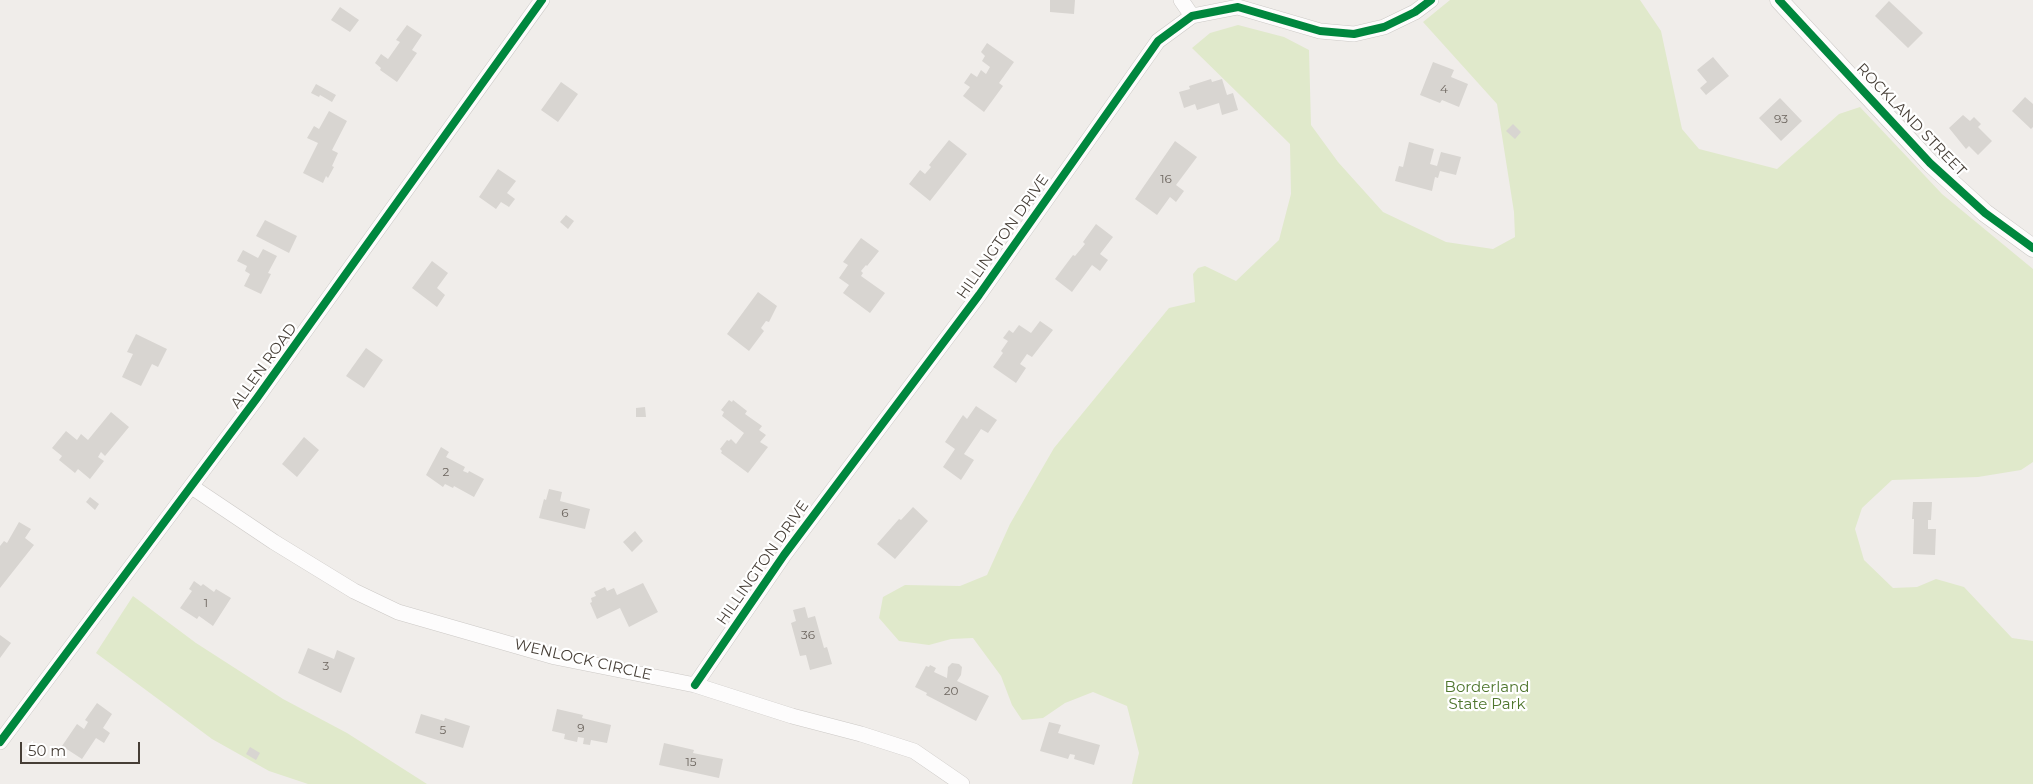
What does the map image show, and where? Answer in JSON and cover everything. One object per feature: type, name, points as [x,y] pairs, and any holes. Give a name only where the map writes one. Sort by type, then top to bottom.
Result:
[{"type":"street","name":"ALLEN ROAD","points":[[0,742],[192,487],[447,135],[542,0]]},
{"type":"street","points":[[1181,0],[1192,16]]},
{"type":"street","name":"HILLINGTON DRIVE","points":[[695,685],[784,555],[979,295],[1158,41],[1192,16],[1238,7],[1320,31],[1354,34],[1384,27],[1416,12],[1431,0]]},
{"type":"street","name":"ROCKLAND STREET","points":[[1779,0],[1930,164],[1985,213],[2033,248]]},
{"type":"street","name":"WENLOCK CIRCLE","points":[[192,487],[274,542],[354,591],[398,612],[555,657],[695,685],[792,716],[861,734],[914,751],[962,784]]},
{"type":"green space","name":"Borderland State Park","points":[[1450,0],[1640,0],[1661,31],[1682,129],[1699,149],[1777,169],[1839,114],[1860,107],[1942,194],[2033,269],[2033,462],[2021,470],[1978,477],[1892,480],[1862,508],[1855,529],[1864,560],[1893,588],[1917,587],[1936,579],[1964,587],[2012,638],[2033,641],[2033,784],[1132,784],[1139,753],[1127,706],[1093,692],[1065,703],[1043,718],[1022,720],[1012,705],[1001,676],[973,638],[951,639],[929,645],[899,641],[879,618],[883,597],[905,585],[960,586],[987,575],[1010,524],[1054,448],[1169,308],[1195,302],[1193,274],[1198,268],[1205,266],[1236,281],[1279,240],[1291,194],[1290,144],[1192,48],[1210,33],[1238,25],[1284,37],[1309,50],[1311,125],[1338,162],[1383,212],[1446,242],[1493,249],[1515,237],[1514,212],[1497,104],[1423,22]]},
{"type":"green space","points":[[133,596],[196,643],[283,699],[347,733],[427,784],[308,784],[269,771],[212,739],[96,653]]},
{"type":"building","points":[[1050,0],[1075,0],[1074,14],[1050,12]]},
{"type":"building","points":[[1889,1],[1923,33],[1908,48],[1875,16]]},
{"type":"building","points":[[340,7],[359,20],[350,32],[331,20]]},
{"type":"building","points":[[407,25],[422,35],[412,50],[417,53],[397,82],[380,70],[381,68],[375,63],[381,54],[388,59],[400,42],[396,40]]},
{"type":"building","points":[[987,43],[1014,62],[999,83],[1003,86],[984,112],[963,96],[970,87],[964,83],[971,73],[977,77],[981,70],[986,74],[990,67],[982,61],[985,56],[981,52]]},
{"type":"building","points":[[1713,57],[1729,76],[1706,95],[1700,88],[1707,82],[1697,70]]},
{"type":"building","points":[[1433,62],[1454,70],[1451,77],[1468,84],[1459,107],[1442,100],[1440,103],[1420,95]]},
{"type":"building","points":[[1211,79],[1212,82],[1222,79],[1227,95],[1233,93],[1238,110],[1222,115],[1219,103],[1197,110],[1195,104],[1184,108],[1179,92],[1190,89],[1189,86]]},
{"type":"building","points":[[561,82],[578,94],[558,122],[541,110]]},
{"type":"building","points":[[316,84],[336,95],[332,102],[320,95],[319,97],[311,93]]},
{"type":"building","points":[[2025,97],[2033,104],[2033,127],[2031,129],[2012,111]]},
{"type":"building","points":[[1780,98],[1802,121],[1781,141],[1759,118]]},
{"type":"building","points":[[329,111],[347,121],[332,150],[338,153],[332,166],[334,167],[323,183],[303,173],[318,143],[307,138],[314,126],[319,129]]},
{"type":"building","points":[[1963,115],[1970,121],[1974,117],[1981,124],[1978,127],[1992,141],[1978,155],[1969,146],[1966,149],[1949,128]]},
{"type":"building","points":[[1513,124],[1521,132],[1515,139],[1506,131]]},
{"type":"building","points":[[949,140],[967,154],[930,201],[909,184],[920,170],[925,174],[931,167],[929,165]]},
{"type":"building","points":[[1175,141],[1197,157],[1176,185],[1184,191],[1176,202],[1170,197],[1157,215],[1135,199]]},
{"type":"building","points":[[1409,142],[1434,149],[1430,164],[1437,166],[1441,152],[1461,157],[1456,175],[1440,171],[1438,178],[1435,177],[1432,191],[1395,181],[1399,166],[1403,167]]},
{"type":"building","points":[[498,169],[516,181],[507,193],[515,199],[509,207],[501,202],[496,209],[479,197]]},
{"type":"building","points":[[566,215],[574,221],[568,229],[560,222]]},
{"type":"building","points":[[265,220],[297,236],[289,253],[256,236]]},
{"type":"building","points":[[1096,224],[1113,237],[1100,254],[1108,260],[1100,271],[1092,265],[1072,292],[1055,279],[1073,255],[1075,256],[1085,244],[1083,242]]},
{"type":"building","points":[[861,238],[879,251],[861,271],[863,273],[861,276],[885,293],[870,313],[843,293],[849,285],[839,278],[848,265],[843,262]]},
{"type":"building","points":[[263,249],[277,256],[268,273],[271,274],[261,294],[244,286],[250,274],[245,271],[247,266],[237,261],[243,250],[258,258]]},
{"type":"building","points":[[432,261],[448,273],[437,288],[445,295],[437,307],[412,288]]},
{"type":"building","points":[[758,292],[777,306],[769,322],[766,321],[761,328],[764,331],[749,351],[727,334]]},
{"type":"building","points":[[1040,321],[1053,330],[1032,357],[1027,354],[1020,364],[1026,368],[1016,383],[993,367],[1003,353],[1001,351],[1008,341],[1003,338],[1009,330],[1013,333],[1019,325],[1031,333]]},
{"type":"building","points":[[136,334],[167,349],[158,367],[152,364],[141,386],[122,377],[133,354],[127,352]]},
{"type":"building","points":[[366,348],[383,360],[364,388],[346,376]]},
{"type":"building","points":[[729,400],[732,402],[733,400],[747,411],[745,414],[762,426],[759,430],[766,435],[760,442],[768,447],[748,473],[721,453],[720,449],[727,440],[731,439],[736,444],[744,433],[722,416],[724,412],[721,410]]},
{"type":"building","points":[[976,406],[997,420],[988,433],[981,429],[964,454],[974,460],[961,480],[943,467],[955,449],[945,442],[963,415],[967,419]]},
{"type":"building","points":[[645,407],[646,417],[636,417],[636,408]]},
{"type":"building","points":[[111,412],[129,427],[105,456],[101,452],[98,457],[104,461],[90,479],[78,469],[75,473],[59,460],[62,456],[52,448],[66,431],[77,440],[81,434],[88,440]]},
{"type":"building","points":[[304,437],[319,450],[297,477],[282,464]]},
{"type":"building","points":[[441,447],[449,452],[446,457],[465,467],[463,471],[468,473],[469,471],[484,479],[474,497],[454,486],[453,488],[445,484],[443,487],[426,475]]},
{"type":"building","points":[[549,489],[562,492],[560,501],[590,509],[585,529],[539,518]]},
{"type":"building","points":[[90,497],[99,504],[95,510],[86,502]]},
{"type":"building","points":[[1913,502],[1932,502],[1931,520],[1928,520],[1928,529],[1936,529],[1935,555],[1913,554]]},
{"type":"building","points":[[913,507],[928,521],[895,559],[877,544],[899,519],[901,520]]},
{"type":"building","points":[[19,522],[31,529],[25,538],[34,545],[0,588],[0,546],[4,541],[7,543]]},
{"type":"building","points":[[635,531],[643,541],[632,552],[623,542]]},
{"type":"building","points":[[194,581],[201,586],[203,584],[214,592],[216,589],[231,598],[213,626],[199,616],[197,619],[180,608],[192,591],[189,589]]},
{"type":"building","points":[[643,583],[658,612],[629,627],[620,608],[597,619],[590,603],[592,602],[591,598],[596,596],[594,592],[605,587],[607,591],[614,588],[617,595]]},
{"type":"building","points":[[805,607],[808,618],[815,616],[824,648],[827,647],[832,664],[810,670],[806,655],[800,656],[791,623],[796,621],[793,610]]},
{"type":"building","points":[[0,635],[11,643],[0,658]]},
{"type":"building","points":[[308,648],[334,659],[337,650],[355,658],[341,693],[298,673]]},
{"type":"building","points":[[952,663],[959,664],[962,667],[961,675],[957,681],[989,696],[976,721],[926,695],[927,693],[915,687],[926,666],[929,667],[930,665],[936,668],[934,672],[947,678],[948,667]]},
{"type":"building","points":[[97,703],[112,714],[103,728],[110,733],[104,743],[96,738],[82,759],[62,746],[77,724],[84,729],[88,722],[85,720]]},
{"type":"building","points":[[557,709],[583,715],[582,718],[611,725],[607,743],[591,740],[590,745],[583,744],[584,738],[578,737],[577,742],[564,739],[565,734],[552,731]]},
{"type":"building","points":[[421,714],[444,721],[445,718],[470,726],[463,748],[415,733]]},
{"type":"building","points":[[1049,722],[1061,725],[1058,733],[1100,745],[1094,765],[1074,759],[1075,755],[1070,754],[1068,759],[1040,751]]},
{"type":"building","points":[[664,743],[694,750],[693,753],[723,759],[719,778],[659,765]]},
{"type":"building","points":[[250,747],[260,753],[256,760],[246,754]]},
{"type":"cycle path","points":[[0,742],[257,398],[542,0]]},
{"type":"cycle path","points":[[695,685],[784,555],[979,295],[1158,41],[1192,16],[1238,7],[1320,31],[1354,34],[1384,27],[1415,12],[1431,0]]},
{"type":"cycle path","points":[[1779,0],[1930,163],[1985,213],[2033,248]]}]
